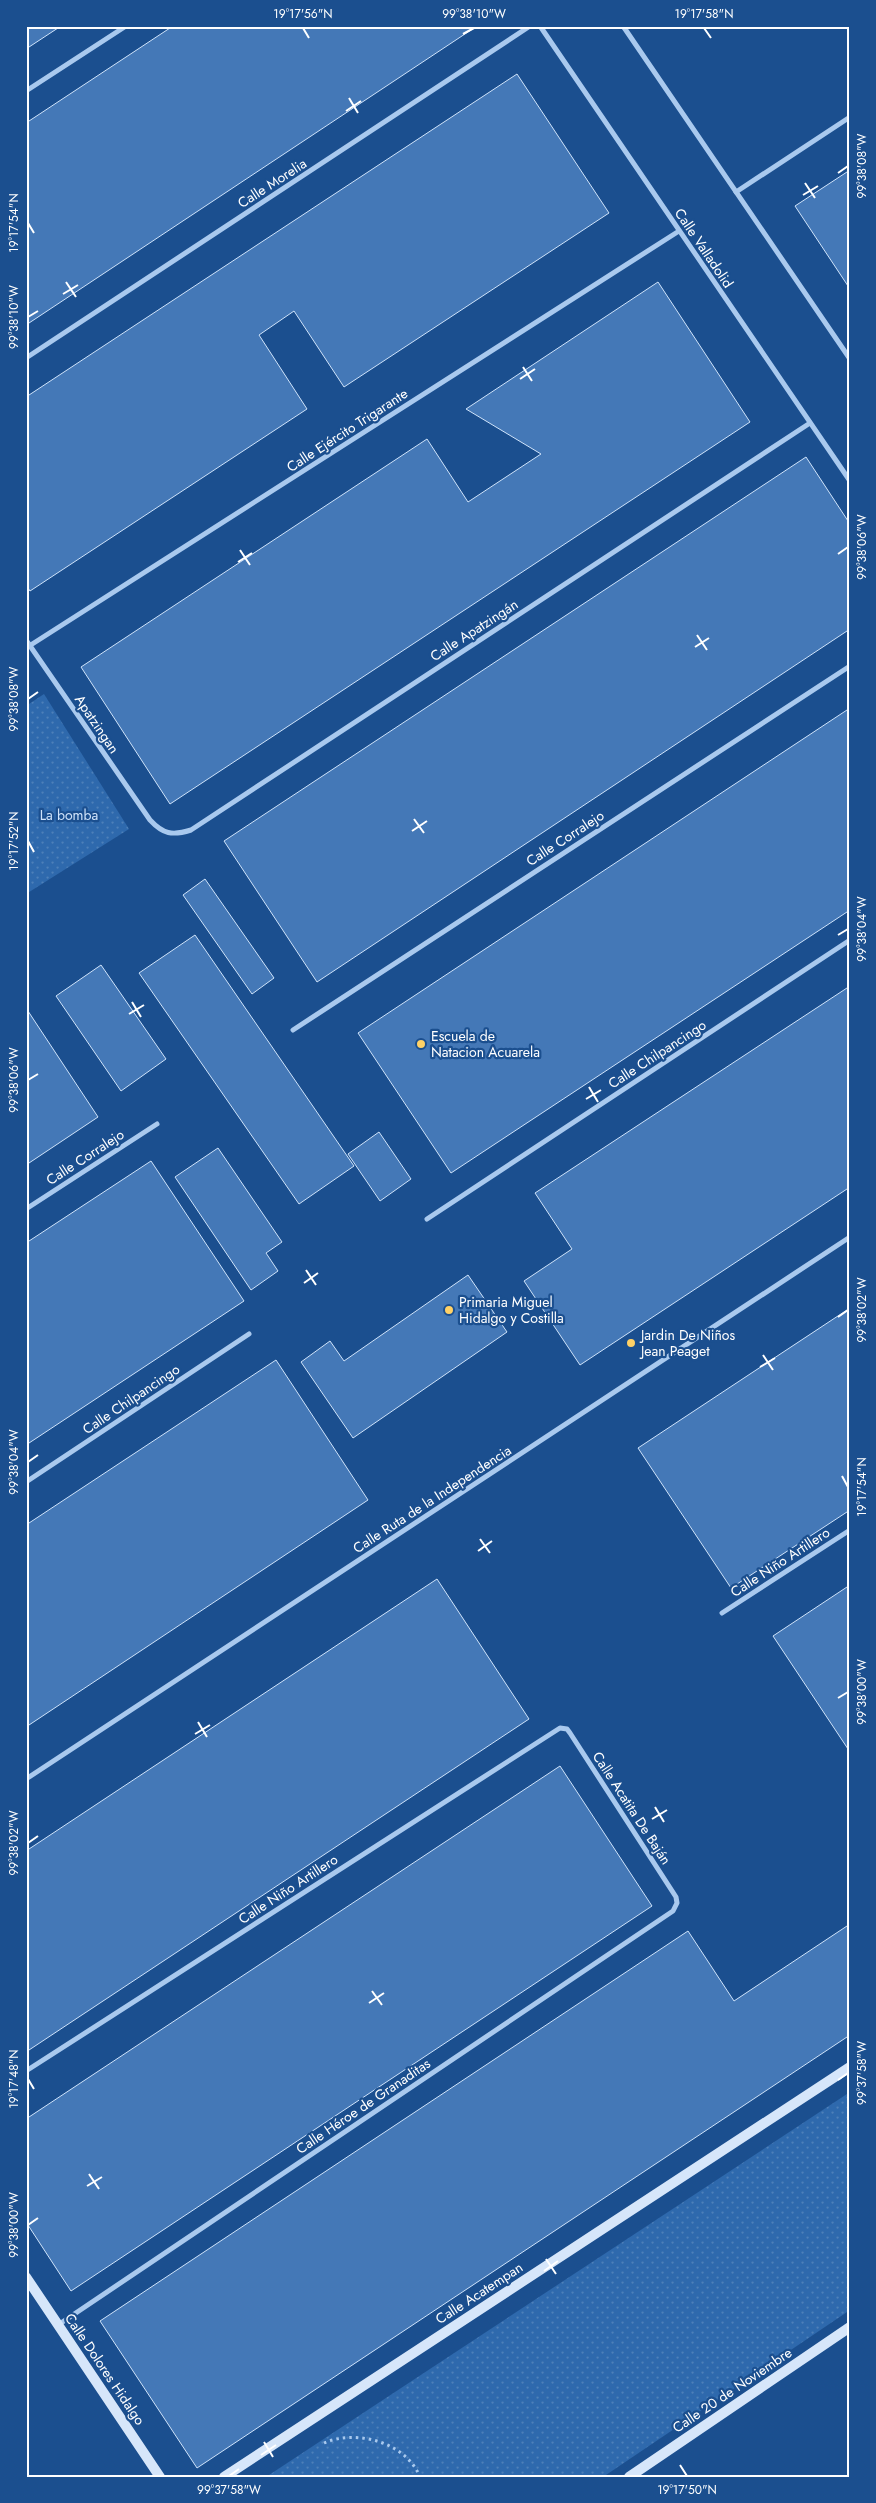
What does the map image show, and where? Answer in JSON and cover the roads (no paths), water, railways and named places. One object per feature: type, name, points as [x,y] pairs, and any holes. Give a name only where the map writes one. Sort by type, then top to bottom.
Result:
[{"type":"street","points":[[26,91],[126,26]]},
{"type":"street","name":"Calle Morelia","points":[[26,358],[530,26]]},
{"type":"street","name":"Calle Valladolid","points":[[540,26],[850,481]]},
{"type":"street","points":[[623,26],[850,359]]},
{"type":"street","points":[[736,192],[850,116]]},
{"type":"street","name":"Calle Ejército Trigarante","points":[[28,647],[679,231]]},
{"type":"street","name":"Calle Apatzingán","points":[[150,820],[159,830],[168,834],[178,834],[191,830],[810,423]]},
{"type":"street","name":"Apatzingan","points":[[26,640],[28,647],[150,820]]},
{"type":"street","name":"Calle Corralejo","points":[[293,1030],[850,666]]},
{"type":"street","name":"Calle Chilpancingo","points":[[427,1219],[850,940]]},
{"type":"street","name":"Calle Corralejo","points":[[26,1209],[157,1124]]},
{"type":"street","name":"Calle Ruta de la Independencia","points":[[26,1779],[850,1237]]},
{"type":"street","name":"Calle Chilpancingo","points":[[26,1482],[249,1334]]},
{"type":"street","name":"Calle Niño Artillero","points":[[722,1613],[850,1530]]},
{"type":"street","name":"Calle Niño Artillero","points":[[26,2071],[547,1736],[563,1728]]},
{"type":"street","name":"Calle Acatita De Baján","points":[[563,1728],[567,1729],[575,1741],[674,1893],[677,1903]]},
{"type":"street","name":"Calle Héroe de Granaditas","points":[[58,2325],[672,1911],[677,1903]]},
{"type":"street","name":"Calle Acatempan","points":[[224,2477],[850,2067]]},
{"type":"street","name":"Calle Dolores Hidalgo","points":[[26,2278],[160,2477]]},
{"type":"street","name":"Calle 20 de Noviembre","points":[[629,2477],[850,2327]]},
{"type":"place","name":"Escuela de Natacion Acuarela","points":[[421,1044]]},
{"type":"place","name":"Primaria Miguel Hidalgo y Costilla","points":[[449,1310]]},
{"type":"place","name":"Jardin De Niños Jean Peaget","points":[[631,1343]]},
{"type":"park label","name":"La bomba","points":[[69,815]]}]
